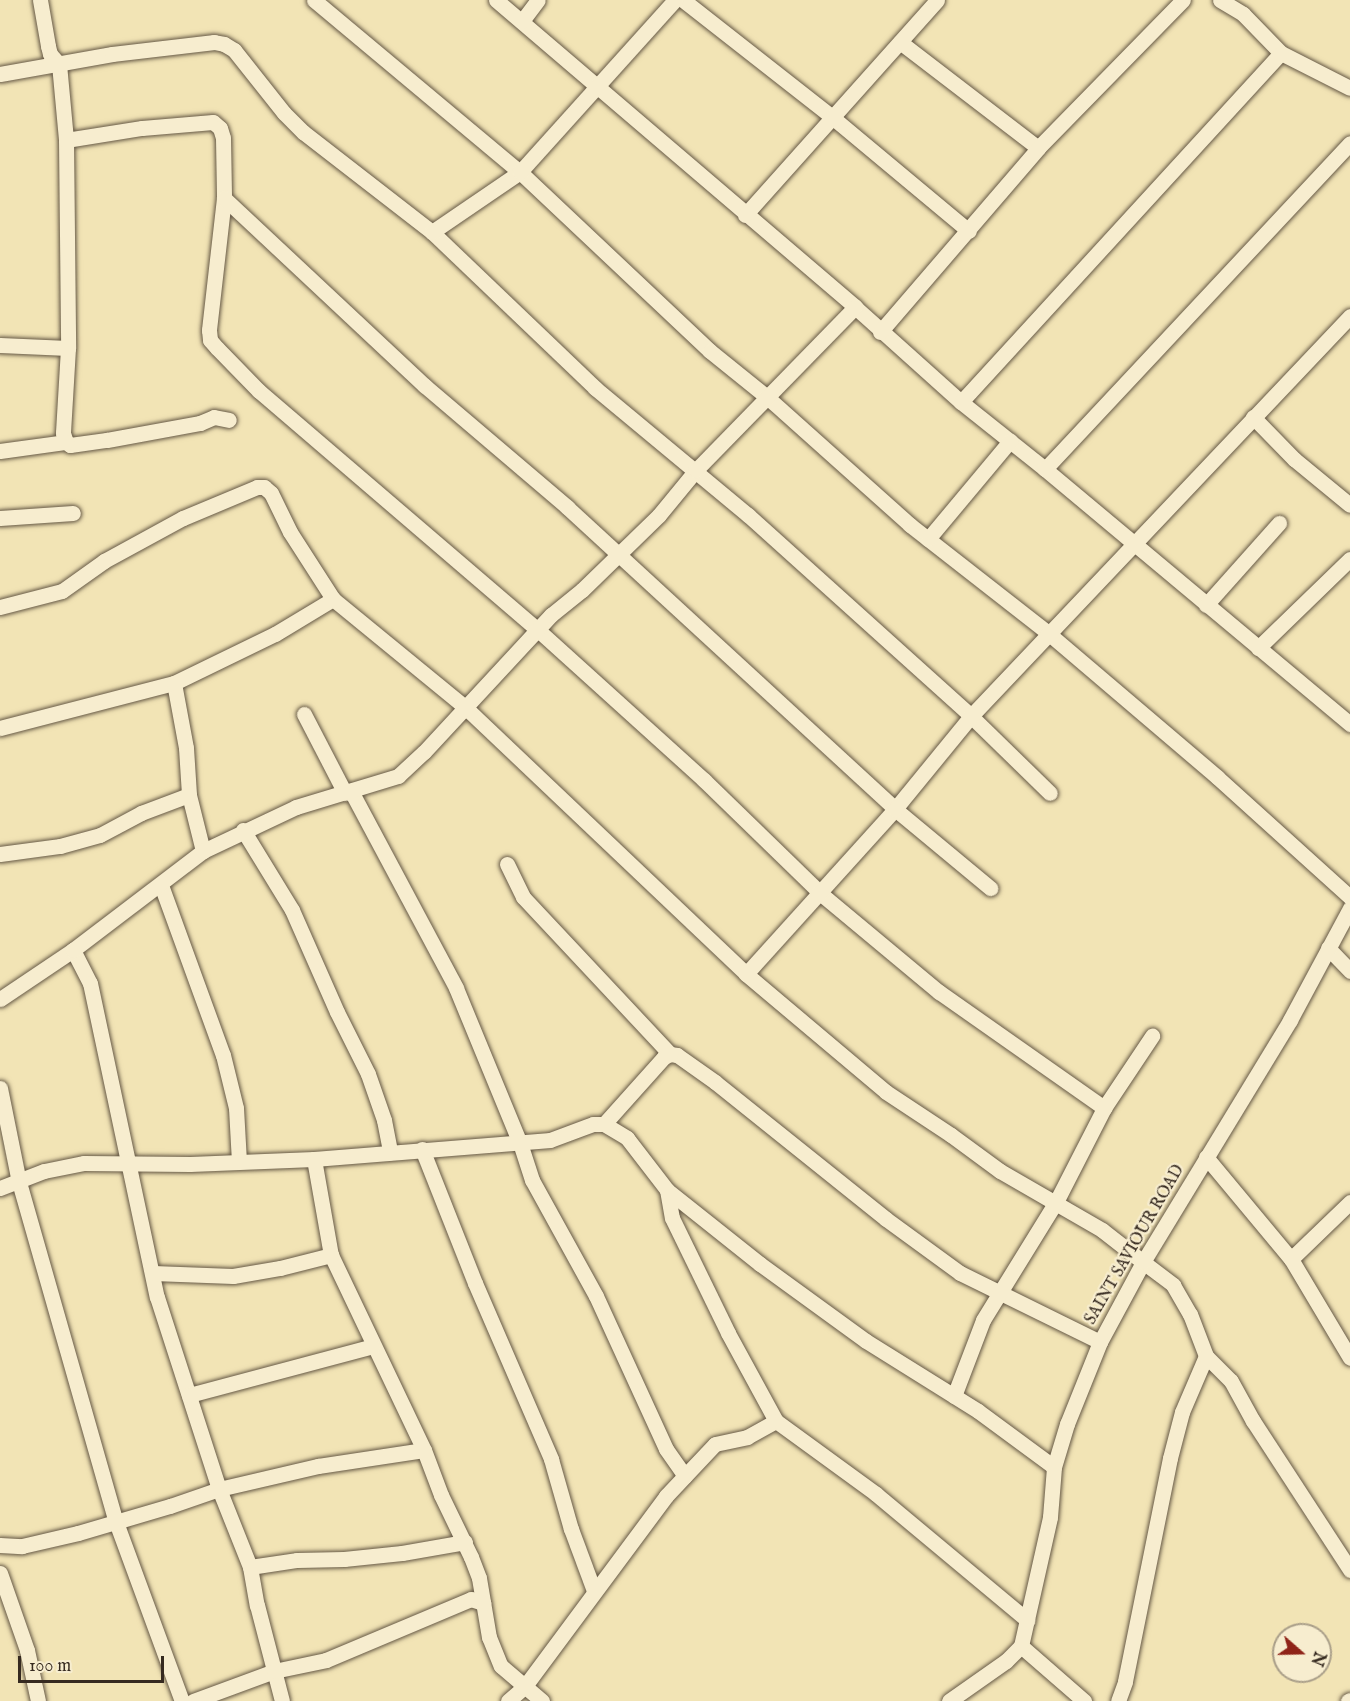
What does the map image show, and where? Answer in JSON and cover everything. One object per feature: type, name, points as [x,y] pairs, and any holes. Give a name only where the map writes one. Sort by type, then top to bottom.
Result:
[{"type":"street","points":[[40,0],[50,54],[59,64],[66,140],[68,348],[63,433],[66,442]]},
{"type":"street","points":[[314,0],[520,172],[710,351],[767,397],[928,539],[1048,633],[1217,777],[1350,897]]},
{"type":"street","points":[[495,0],[855,307],[880,332],[961,402],[1045,469],[1350,724]]},
{"type":"street","points":[[522,21],[538,0]]},
{"type":"street","points":[[432,232],[520,172],[675,0]]},
{"type":"street","points":[[683,0],[832,117],[969,231]]},
{"type":"street","points":[[745,215],[937,0]]},
{"type":"street","points":[[880,332],[1038,148],[1183,0]]},
{"type":"street","points":[[1220,0],[1243,14],[1281,53],[1350,88]]},
{"type":"street","points":[[0,74],[112,54],[214,42],[224,44],[234,50],[284,113],[303,132],[432,232],[595,388],[696,470],[971,716],[1050,793]]},
{"type":"street","points":[[900,42],[1038,148]]},
{"type":"street","points":[[961,402],[1281,53]]},
{"type":"street","points":[[66,140],[142,128],[213,122],[220,128],[223,138],[224,198],[209,330],[210,340],[259,391],[537,630],[704,780],[820,894],[939,992],[1104,1108]]},
{"type":"street","points":[[1045,469],[1350,142]]},
{"type":"street","points":[[224,198],[425,386],[620,554],[895,809],[990,888]]},
{"type":"street","points":[[0,999],[74,950],[203,851],[243,830],[296,807],[398,776],[466,708],[537,630],[659,515],[696,470],[855,307]]},
{"type":"street","points":[[746,974],[895,809],[971,716],[1048,633],[1135,546],[1253,417],[1350,316]]},
{"type":"street","points":[[0,345],[68,348]]},
{"type":"street","points":[[0,451],[66,442],[70,444],[107,440],[200,423],[214,417],[229,420]]},
{"type":"street","points":[[1253,417],[1294,459],[1350,505]]},
{"type":"street","points":[[928,539],[1010,441]]},
{"type":"street","points":[[0,607],[62,591],[104,561],[183,518],[257,487],[264,487],[271,493],[290,532],[333,598],[466,708],[746,974],[886,1092],[1000,1171],[1102,1230],[1173,1285],[1190,1314],[1206,1356],[1231,1381],[1253,1421],[1350,1570]]},
{"type":"street","points":[[0,518],[73,513]]},
{"type":"street","points":[[1206,605],[1279,522]]},
{"type":"street","points":[[1258,648],[1350,559]]},
{"type":"street","points":[[0,728],[174,683],[275,634],[333,598]]},
{"type":"street","points":[[174,683],[186,748],[189,795],[203,851]]},
{"type":"street","points":[[304,714],[456,988],[520,1143],[532,1180],[596,1296],[619,1349],[638,1383],[650,1418],[666,1449],[685,1476]]},
{"type":"street","points":[[0,854],[60,846],[100,836],[141,813],[189,795]]},
{"type":"street","points":[[243,830],[292,910],[337,1012],[368,1074],[384,1120],[390,1152]]},
{"type":"street","points":[[507,864],[523,897],[670,1054]]},
{"type":"street","points":[[161,885],[223,1055],[236,1108],[239,1161]]},
{"type":"street","name":"SAINT SAVIOUR ROAD","points":[[1021,1646],[1050,1517],[1054,1467],[1067,1424],[1100,1342],[1143,1262],[1290,1020],[1350,908]]},
{"type":"street","points":[[1328,948],[1350,971]]},
{"type":"street","points":[[74,950],[90,983],[157,1297],[219,1489],[250,1567],[282,1701]]},
{"type":"street","points":[[954,1396],[970,1350],[999,1293],[1056,1202],[1104,1108],[1152,1036]]},
{"type":"street","points":[[604,1124],[664,1057],[670,1054],[677,1055],[715,1082],[925,1249],[960,1273],[1100,1342]]},
{"type":"street","points":[[0,1088],[19,1182],[116,1522],[182,1701]]},
{"type":"street","points":[[0,1188],[63,1166],[128,1162],[190,1164],[314,1159],[550,1140],[592,1124],[604,1124],[627,1138],[668,1190],[760,1264],[866,1341],[954,1396],[1054,1467]]},
{"type":"street","points":[[422,1149],[475,1283],[550,1459],[571,1529],[594,1591]]},
{"type":"street","points":[[1206,1157],[1291,1259],[1349,1354]]},
{"type":"street","points":[[314,1159],[331,1255],[424,1450],[441,1495],[465,1542],[479,1578],[489,1637],[501,1666],[542,1701]]},
{"type":"street","points":[[668,1190],[672,1218],[728,1333],[776,1420],[884,1500],[1027,1620]]},
{"type":"street","points":[[1291,1259],[1350,1202]]},
{"type":"street","points":[[153,1274],[232,1276],[331,1255]]},
{"type":"street","points":[[189,1395],[373,1346]]},
{"type":"street","points":[[1118,1701],[1125,1682],[1170,1458],[1182,1412],[1206,1356]]},
{"type":"street","points":[[508,1701],[525,1686],[666,1496],[715,1444],[747,1437],[776,1420]]},
{"type":"street","points":[[0,1545],[22,1546],[116,1522],[219,1489],[318,1466],[424,1450]]},
{"type":"street","points":[[250,1567],[297,1560],[344,1559],[391,1554],[465,1542]]},
{"type":"street","points":[[0,1574],[27,1650],[38,1701]]},
{"type":"street","points":[[193,1701],[274,1671],[326,1660],[471,1599],[483,1603]]},
{"type":"street","points":[[949,1701],[1006,1661],[1021,1646],[1084,1701]]}]
